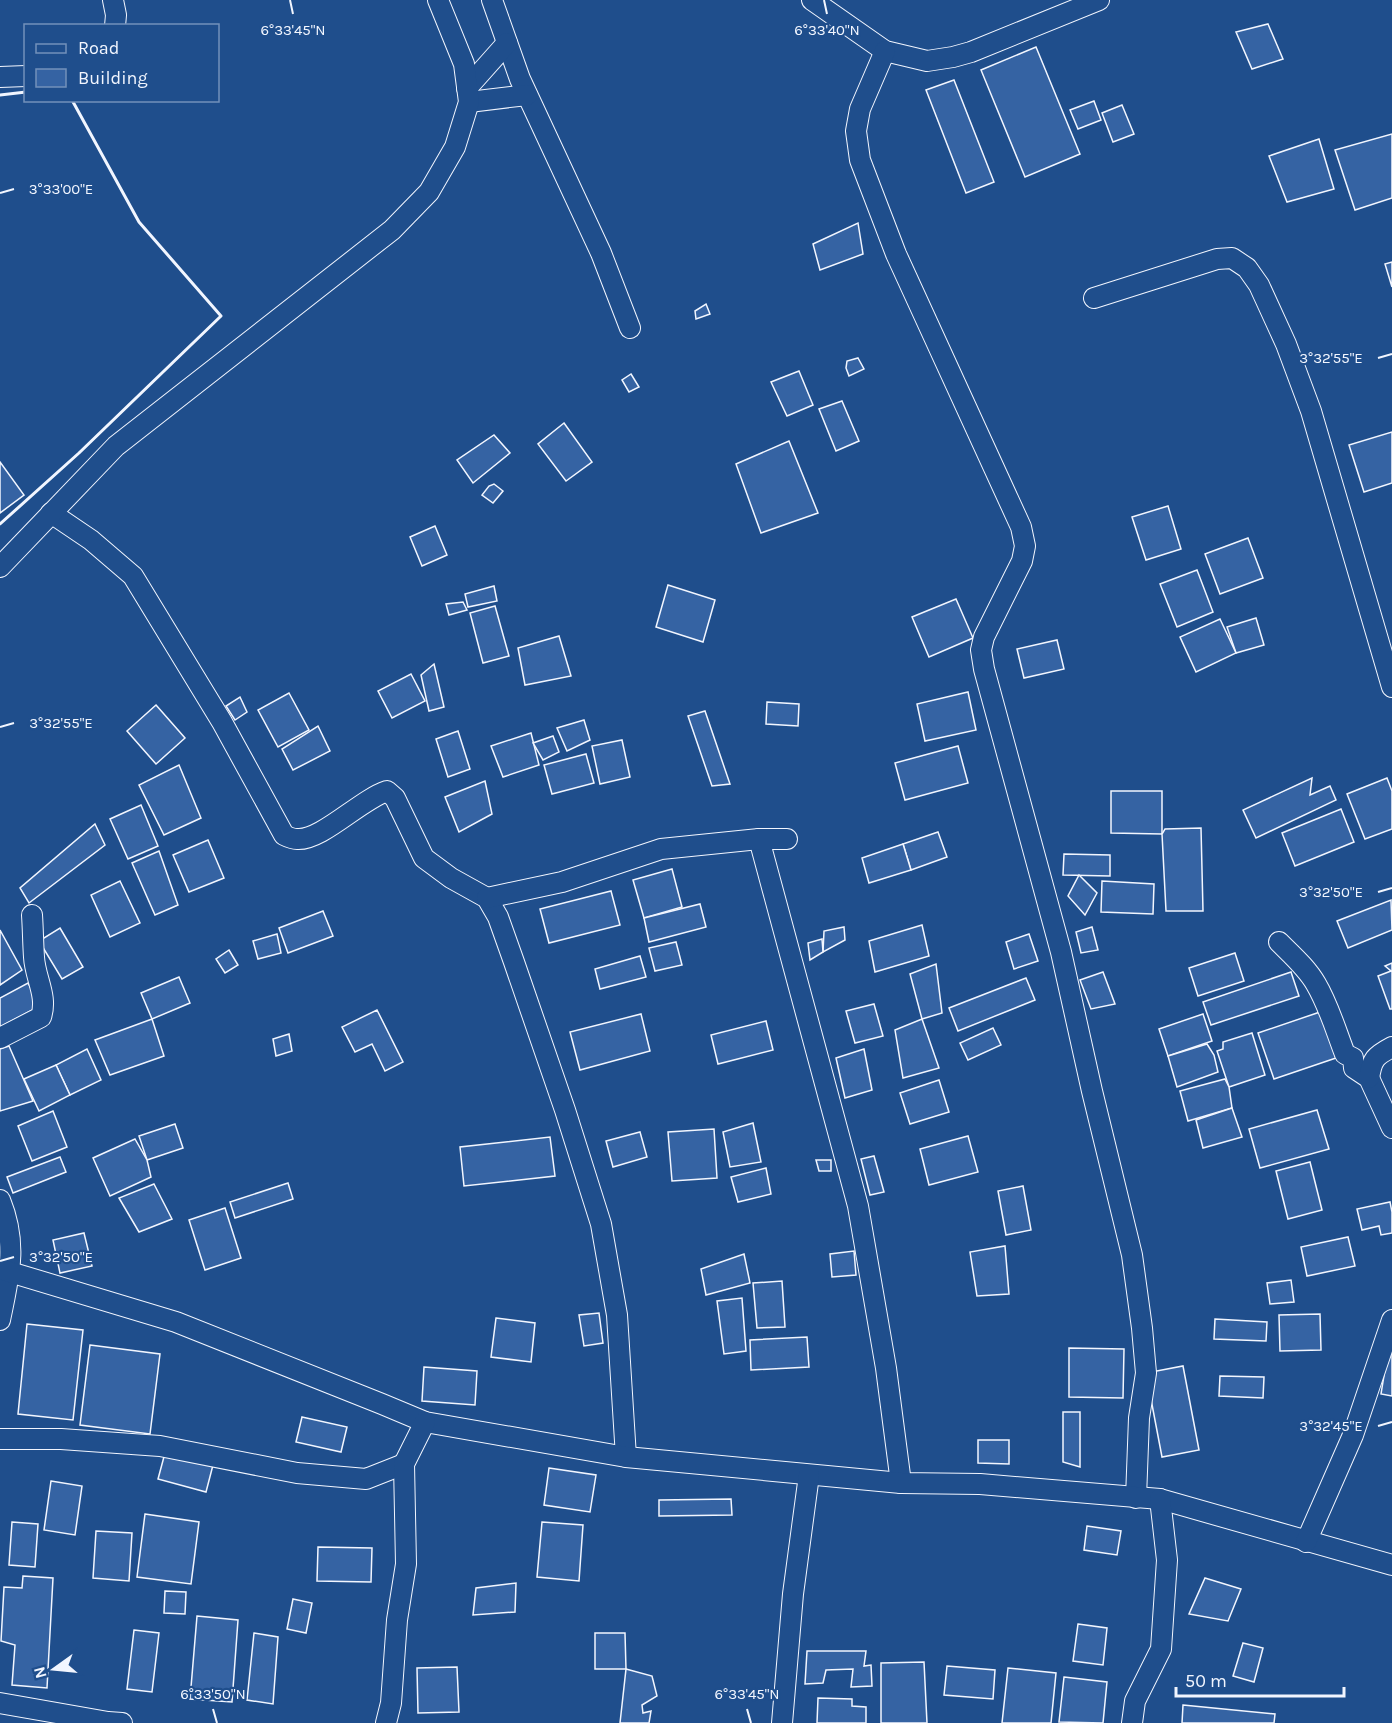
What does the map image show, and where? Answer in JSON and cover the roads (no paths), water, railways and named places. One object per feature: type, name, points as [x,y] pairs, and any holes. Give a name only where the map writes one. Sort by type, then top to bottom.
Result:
[{"type":"street","points":[[114,0],[115,24]]},
{"type":"street","points":[[0,567],[116,446],[392,230],[429,192],[455,147],[468,95],[464,64],[438,0]]},
{"type":"street","points":[[492,0],[527,94],[601,254],[630,328]]},
{"type":"street","points":[[812,0],[885,51],[927,61],[953,57],[1099,0]]},
{"type":"street","points":[[468,95],[507,43]]},
{"type":"street","points":[[885,51],[860,109],[856,131],[860,160],[896,254],[1021,527],[1025,546],[1022,561],[984,638],[981,650],[984,669],[1061,952],[1132,1256],[1146,1373],[1139,1418],[1136,1498]]},
{"type":"street","points":[[0,76],[24,76]]},
{"type":"street","points":[[468,95],[527,94]]},
{"type":"street","points":[[1094,298],[1217,259],[1232,258],[1247,268],[1259,285],[1286,344],[1311,411],[1392,687]]},
{"type":"street","points":[[51,513],[91,540],[133,576],[222,722],[284,835],[295,840],[316,835],[375,795],[387,791],[395,798],[424,858],[451,878],[487,898],[498,917],[514,962],[601,1224],[617,1315],[626,1457]]},
{"type":"street","points":[[759,839],[858,1206],[886,1368],[902,1483]]},
{"type":"street","points":[[487,898],[562,882],[661,849],[759,839],[787,839]]},
{"type":"street","points":[[0,1038],[41,1017],[44,1008],[43,994],[34,959],[32,915]]},
{"type":"street","points":[[1279,942],[1316,983],[1345,1054],[1353,1058],[1354,1068],[1369,1078],[1392,1128]]},
{"type":"street","points":[[1369,1078],[1371,1063],[1379,1054],[1392,1047]]},
{"type":"street","points":[[0,1200],[12,1243],[5,1270],[0,1320]]},
{"type":"street","points":[[5,1270],[176,1322],[425,1422],[626,1457],[902,1483],[980,1484],[1160,1499],[1392,1565]]},
{"type":"street","points":[[1306,1542],[1353,1435],[1392,1320]]},
{"type":"street","points":[[386,1723],[391,1703],[397,1620],[406,1564],[404,1464],[425,1422]]},
{"type":"street","points":[[0,1439],[61,1438],[160,1446],[297,1473],[366,1479],[404,1464]]},
{"type":"street","points":[[782,1723],[793,1594],[809,1475]]},
{"type":"street","points":[[1132,1723],[1135,1701],[1161,1650],[1167,1560],[1160,1499]]},
{"type":"street","points":[[0,1703],[122,1723]]}]
